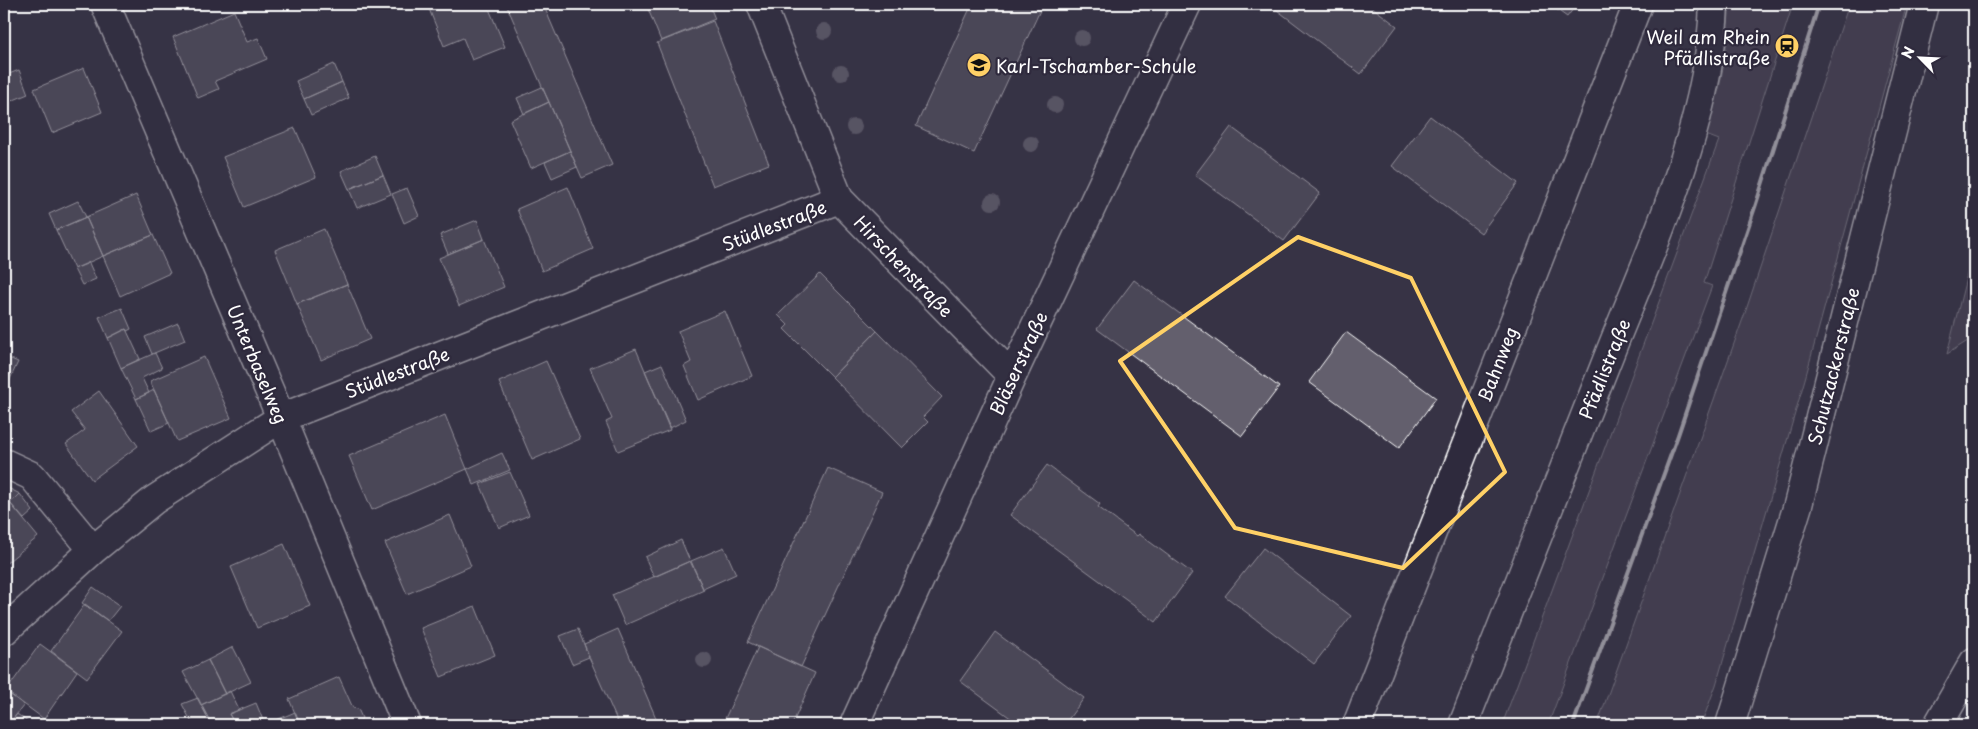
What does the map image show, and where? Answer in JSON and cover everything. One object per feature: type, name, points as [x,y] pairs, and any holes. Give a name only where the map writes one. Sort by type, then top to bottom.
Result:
[{"type":"street","name":"Unterbaselweg","points":[[105,4],[281,418],[407,725]]},
{"type":"street","name":"Hirschenstraße","points":[[761,4],[839,199],[1012,376]]},
{"type":"street","name":"Bläserstraße","points":[[854,725],[1012,376],[1187,4]]},
{"type":"street","name":"Bahnweg","points":[[1356,725],[1638,4]]},
{"type":"street","name":"Pfädlistraße","points":[[1463,725],[1656,238],[1692,136],[1713,33],[1714,4]]},
{"type":"street","name":"Schutzackerstraße","points":[[1730,725],[1798,505],[1924,4]]},
{"type":"street","name":"Stüdlestraße","points":[[4,631],[93,550],[154,500],[281,418],[839,199]]},
{"type":"street","points":[[4,463],[32,476],[93,550]]},
{"type":"street","points":[[1938,725],[1974,662]]},
{"type":"highlighted area","points":[[1298,237],[1411,278],[1505,472],[1403,568],[1235,528],[1120,361]]},
{"type":"shaded area","points":[[1730,4],[1793,4],[1704,283],[1712,286],[1548,725],[1502,725],[1719,140],[1706,135],[1719,89],[1725,57]]},
{"type":"shaded area","points":[[1849,4],[1907,4],[1805,379],[1716,685],[1701,725],[1597,725],[1745,313]]},
{"type":"shaded area","points":[[1974,246],[1974,337],[1947,354]]},
{"type":"building","points":[[427,4],[487,4],[505,47],[472,60],[463,38],[444,46]]},
{"type":"building","points":[[506,4],[543,4],[612,165],[582,178]]},
{"type":"building","points":[[646,4],[709,4],[715,19],[661,41]]},
{"type":"building","name":"Karl-Tschamber-Schule","points":[[972,4],[1043,4],[974,153],[916,126]]},
{"type":"building","points":[[1275,4],[1368,4],[1397,26],[1361,74],[1273,7]]},
{"type":"building","points":[[1549,4],[1577,4],[1567,17]]},
{"type":"building","points":[[234,11],[247,42],[258,38],[267,59],[215,81],[219,89],[198,98],[173,37]]},
{"type":"building","points":[[713,21],[769,164],[713,186],[657,43]]},
{"type":"building","points":[[334,64],[342,82],[304,99],[296,81]]},
{"type":"building","points":[[84,68],[102,112],[52,133],[34,89]]},
{"type":"building","points":[[19,70],[28,94],[4,104],[4,76]]},
{"type":"building","points":[[342,82],[349,98],[311,115],[304,99]]},
{"type":"building","points":[[542,87],[549,102],[524,114],[517,98]]},
{"type":"building","points":[[549,102],[570,151],[531,168],[510,120]]},
{"type":"building","points":[[1430,116],[1518,183],[1481,233],[1392,166]]},
{"type":"building","points":[[1231,127],[1320,193],[1284,241],[1195,175]]},
{"type":"building","points":[[295,128],[316,177],[244,207],[223,157]]},
{"type":"building","points":[[570,151],[577,167],[552,178],[545,162]]},
{"type":"building","points":[[375,156],[383,175],[349,189],[341,171]]},
{"type":"building","points":[[383,175],[391,194],[357,208],[349,189]]},
{"type":"building","points":[[568,187],[593,249],[542,271],[517,209]]},
{"type":"building","points":[[407,188],[419,216],[404,223],[392,194]]},
{"type":"building","points":[[136,195],[153,235],[103,256],[86,217]]},
{"type":"building","points":[[78,201],[86,217],[56,230],[49,214]]},
{"type":"building","points":[[86,217],[103,256],[74,269],[56,230]]},
{"type":"building","points":[[477,220],[484,239],[448,254],[440,235]]},
{"type":"building","points":[[324,229],[347,284],[297,304],[275,250]]},
{"type":"building","points":[[153,235],[170,273],[120,296],[103,256]]},
{"type":"building","points":[[484,239],[504,287],[459,306],[439,258]]},
{"type":"building","points":[[89,263],[96,279],[82,285],[74,269]]},
{"type":"building","points":[[820,274],[877,331],[832,377],[784,329],[788,325],[778,315]]},
{"type":"building","points":[[1134,280],[1279,387],[1242,436],[1097,329]]},
{"type":"building","points":[[347,284],[370,339],[321,360],[297,304]]},
{"type":"building","points":[[122,308],[131,329],[127,331],[126,329],[108,338],[99,317]]},
{"type":"building","points":[[725,311],[752,376],[698,400],[684,366],[691,362],[678,331]]},
{"type":"building","points":[[178,323],[185,340],[152,354],[145,337]]},
{"type":"building","points":[[126,329],[140,359],[121,368],[108,338]]},
{"type":"building","points":[[877,331],[942,397],[923,417],[928,422],[902,448],[832,377]]},
{"type":"building","points":[[1346,332],[1436,398],[1399,448],[1309,382]]},
{"type":"building","points":[[636,349],[670,430],[618,451],[606,422],[612,419],[590,368]]},
{"type":"building","points":[[155,353],[162,368],[142,378],[149,393],[136,399],[121,368]]},
{"type":"building","points":[[4,356],[18,362],[4,392]]},
{"type":"building","points":[[204,357],[231,418],[177,441],[150,381]]},
{"type":"building","points":[[546,361],[580,439],[532,460],[499,382]]},
{"type":"building","points":[[662,364],[686,420],[670,428],[645,371]]},
{"type":"building","points":[[154,390],[169,423],[151,431],[136,399]]},
{"type":"building","points":[[99,391],[138,446],[92,480],[66,444],[85,430],[71,412]]},
{"type":"building","points":[[445,415],[467,469],[372,510],[349,456]]},
{"type":"building","points":[[502,453],[510,470],[474,485],[467,469]]},
{"type":"building","points":[[1047,465],[1100,504],[1098,507],[1192,573],[1156,622],[1010,515]]},
{"type":"building","points":[[828,468],[882,492],[801,667],[748,642]]},
{"type":"building","points":[[510,472],[529,515],[499,528],[480,484]]},
{"type":"building","points":[[4,486],[20,494],[4,508]]},
{"type":"building","points":[[20,494],[33,511],[24,519],[10,503]]},
{"type":"building","points":[[10,503],[38,537],[4,565],[4,508]]},
{"type":"building","points":[[450,515],[471,566],[407,594],[385,543]]},
{"type":"building","points":[[681,540],[690,561],[654,577],[645,557]]},
{"type":"building","points":[[284,544],[310,606],[257,628],[231,567]]},
{"type":"building","points":[[724,547],[736,574],[703,589],[691,561]]},
{"type":"building","points":[[1263,548],[1351,616],[1314,664],[1225,596]]},
{"type":"building","points":[[690,561],[704,590],[625,625],[612,595]]},
{"type":"building","points":[[93,587],[120,606],[108,621],[82,603]]},
{"type":"building","points":[[85,604],[122,631],[87,678],[51,651]]},
{"type":"building","points":[[475,606],[495,655],[441,677],[421,628]]},
{"type":"building","points":[[578,629],[589,657],[572,664],[560,636]]},
{"type":"building","points":[[618,629],[659,725],[619,725],[589,657],[584,644]]},
{"type":"building","points":[[995,632],[1084,698],[1064,725],[1020,725],[960,681]]},
{"type":"building","points":[[40,644],[77,671],[44,719],[6,691]]},
{"type":"building","points":[[233,647],[251,682],[225,694],[208,660]]},
{"type":"building","points":[[758,647],[815,673],[792,725],[722,725]]},
{"type":"building","points":[[208,660],[225,694],[201,705],[183,672]]},
{"type":"building","points":[[339,677],[353,708],[358,709],[362,718],[359,722],[360,725],[300,725],[289,699]]},
{"type":"building","points":[[4,690],[24,705],[8,725],[4,725]]},
{"type":"building","points":[[230,691],[239,710],[229,714],[233,721],[224,725],[212,725],[201,705]]},
{"type":"building","points":[[198,698],[210,722],[203,725],[193,725],[182,704]]},
{"type":"building","points":[[256,703],[265,725],[224,725],[233,721],[229,714]]},
{"type":"building","points":[[295,712],[300,725],[265,725]]},
{"type":"building","points":[[17,714],[29,723],[27,725],[8,725]]},
{"type":"railway","points":[[1573,725],[1678,435],[1756,204],[1819,4]]},
{"type":"place","name":"Weil am Rhein Pfädlistraße","points":[[1787,46]]},
{"type":"place","name":"Karl-Tschamber-Schule","points":[[979,65]]}]
